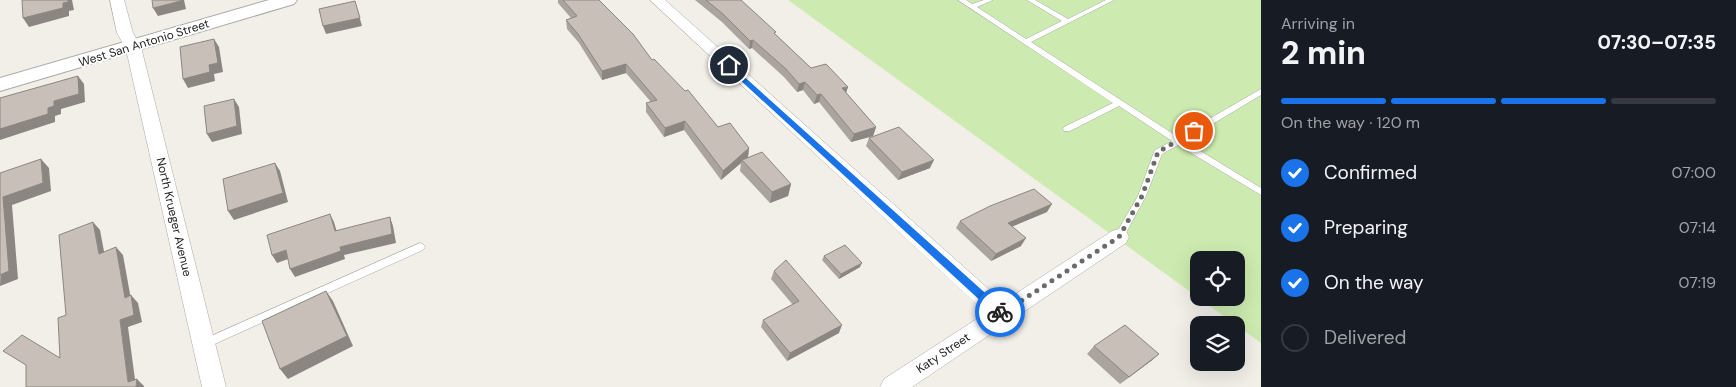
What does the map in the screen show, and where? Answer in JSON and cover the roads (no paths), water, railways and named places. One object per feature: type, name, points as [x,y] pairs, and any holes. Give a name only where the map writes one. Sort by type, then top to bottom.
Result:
[{"type":"street","name":"North Krueger Avenue","points":[[118,0],[125,33],[133,47],[214,387]]},
{"type":"street","name":"West San Antonio Street","points":[[0,85],[288,0]]},
{"type":"street","points":[[657,0],[1001,314]]},
{"type":"street","name":"Katy Street","points":[[892,387],[1119,237]]},
{"type":"lane","points":[[961,0],[1119,104],[1261,192]]},
{"type":"lane","points":[[971,6],[990,0]]},
{"type":"lane","points":[[1030,0],[1067,21]]},
{"type":"lane","points":[[1025,42],[1111,0]]},
{"type":"lane","points":[[1119,237],[1142,196],[1158,152],[1261,92]]},
{"type":"lane","points":[[1067,129],[1119,104]]},
{"type":"lane","points":[[204,344],[420,246]]}]
